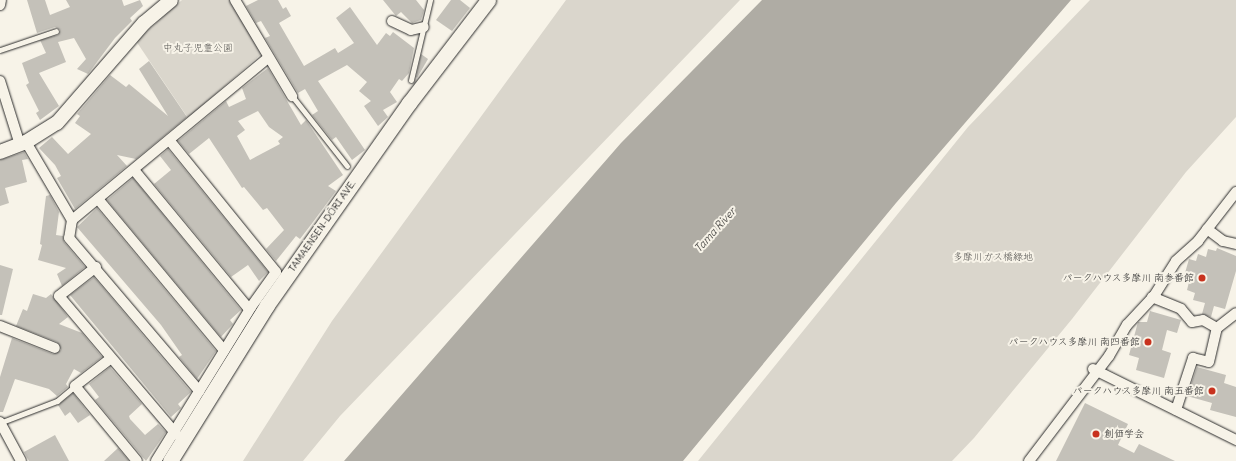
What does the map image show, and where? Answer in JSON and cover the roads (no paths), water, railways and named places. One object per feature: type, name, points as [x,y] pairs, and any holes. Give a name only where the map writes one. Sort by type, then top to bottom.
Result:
[{"type":"main road","name":"TAMAENSEN-DŌRI AVE.","points":[[170,461],[178,436],[267,305],[409,103],[488,0]]},
{"type":"street","points":[[0,5],[1,0]]},
{"type":"street","points":[[0,152],[23,144],[57,123],[144,23],[171,0]]},
{"type":"street","points":[[235,0],[268,58],[292,96]]},
{"type":"street","points":[[392,21],[411,30],[424,27]]},
{"type":"street","points":[[199,391],[96,267],[69,238],[72,220],[170,142],[268,58]]},
{"type":"street","points":[[0,81],[23,144],[72,220]]},
{"type":"street","points":[[156,461],[178,436],[199,391],[249,309],[276,272],[170,142]]},
{"type":"street","points":[[134,170],[249,309]]},
{"type":"street","points":[[1029,461],[1127,325],[1152,297],[1176,261],[1207,229],[1236,192]]},
{"type":"street","points":[[98,199],[224,350]]},
{"type":"street","points":[[1207,229],[1223,241],[1236,244]]},
{"type":"street","points":[[96,267],[59,296],[110,359],[178,436]]},
{"type":"street","points":[[1152,297],[1180,310],[1192,322],[1203,320],[1217,328]]},
{"type":"street","points":[[1176,410],[1193,358],[1209,362],[1217,328],[1236,313]]},
{"type":"street","points":[[0,326],[55,348]]},
{"type":"street","points":[[110,359],[75,386],[137,461]]},
{"type":"street","points":[[1095,370],[1236,440]]},
{"type":"street","points":[[1,422],[21,461]]},
{"type":"lane","points":[[411,80],[430,0]]},
{"type":"lane","points":[[0,50],[56,31]]},
{"type":"lane","points":[[292,96],[347,166]]},
{"type":"lane","points":[[1,422],[57,401],[75,386]]},
{"type":"water","name":"Tama River","points":[[762,0],[1071,0],[896,203],[683,461],[344,461],[621,143]]},
{"type":"place","name":"パークハウス多摩川 南参番館","points":[[1202,278]]},
{"type":"place","name":"パークハウス多摩川 南四番館","points":[[1148,342]]},
{"type":"place","name":"パークハウス多摩川 南五番館","points":[[1212,391]]},
{"type":"place","name":"創価学会","points":[[1096,434]]},
{"type":"park label","name":"中丸子児童公園","points":[[198,48]]},
{"type":"park label","name":"多摩川ガス橋緑地","points":[[993,257]]}]
